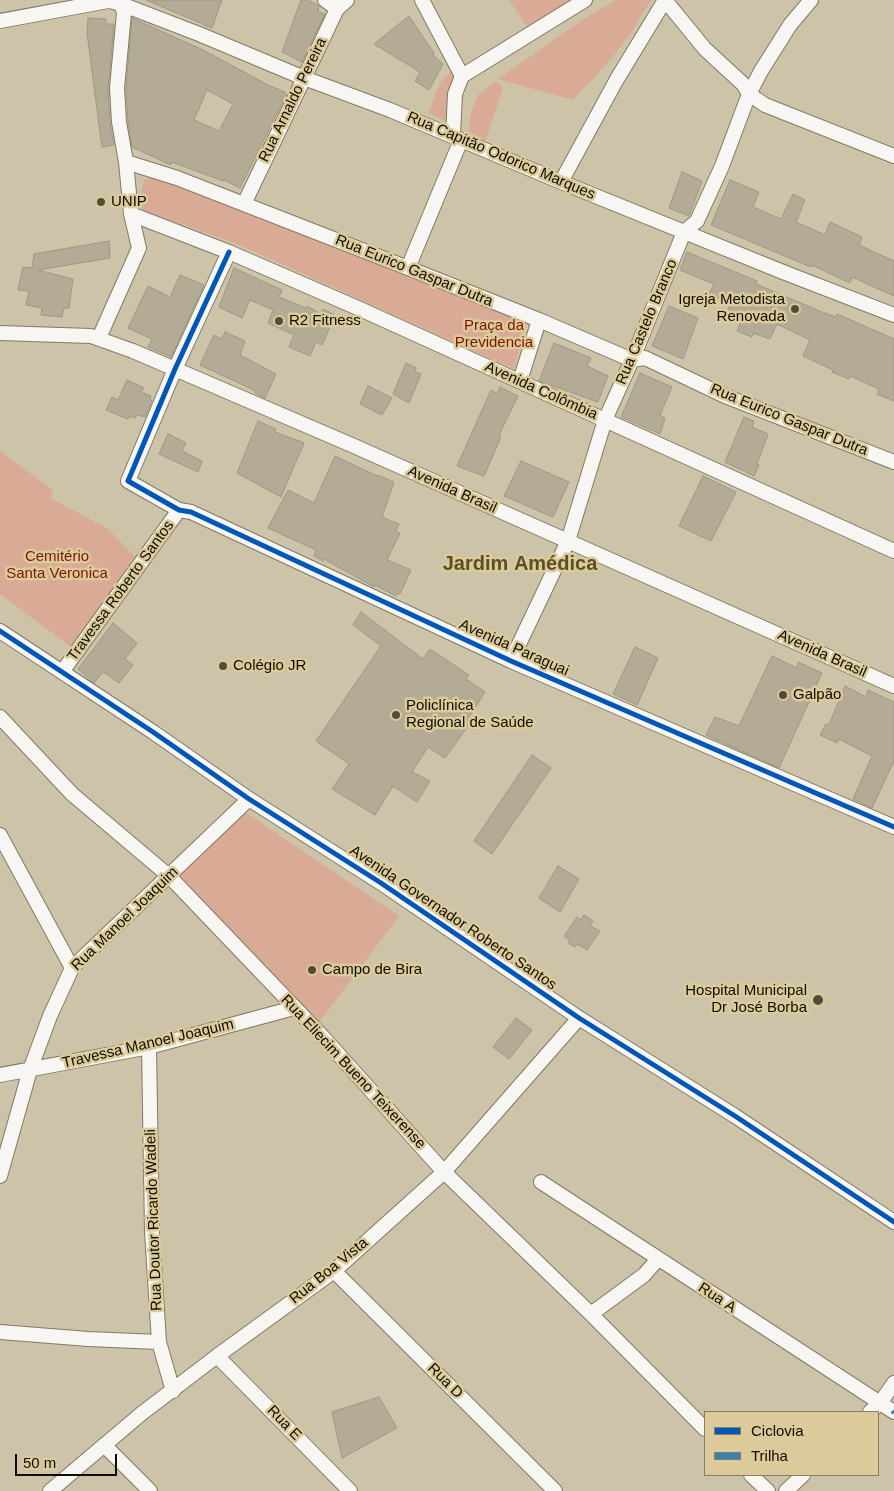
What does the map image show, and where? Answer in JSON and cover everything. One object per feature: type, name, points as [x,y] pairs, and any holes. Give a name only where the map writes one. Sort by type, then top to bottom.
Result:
[{"type":"street","points":[[325,0],[342,5]]},
{"type":"street","points":[[422,0],[462,76]]},
{"type":"street","points":[[408,268],[457,137],[455,94],[462,76],[585,0]]},
{"type":"street","points":[[562,182],[617,79],[665,0],[705,49],[743,84],[749,94],[765,105],[894,156]]},
{"type":"street","name":"Rua Castelo Branco","points":[[511,660],[568,541],[605,420],[632,360],[684,232],[698,221],[722,166],[749,94],[790,25],[811,0]]},
{"type":"street","points":[[0,21],[114,1],[124,13],[117,88],[119,122],[126,162],[131,214],[139,248],[99,338]]},
{"type":"street","name":"Rua Capitão Odorico Marques","points":[[114,1],[304,78],[390,110],[684,232],[894,315]]},
{"type":"street","name":"Rua Arnaldo Pereira","points":[[244,204],[304,78],[342,5]]},
{"type":"street","name":"Rua Eurico Gaspar Dutra","points":[[126,162],[177,178],[408,268],[539,320],[632,360],[645,358],[725,396],[894,462]]},
{"type":"street","name":"Avenida Colômbia","points":[[131,214],[229,252],[520,381],[894,551]]},
{"type":"street","points":[[175,370],[229,252]]},
{"type":"street","points":[[520,381],[539,320]]},
{"type":"street","name":"Avenida Brasil","points":[[0,333],[90,336],[99,338],[354,446],[894,686]]},
{"type":"street","name":"Avenida Paraguai","points":[[175,370],[128,481],[179,510],[191,512],[511,660],[894,828]]},
{"type":"street","name":"Travessa Roberto Santos","points":[[62,672],[179,510]]},
{"type":"street","name":"Avenida Governador Roberto Santos","points":[[0,631],[153,732],[249,799],[381,883],[579,1018],[735,1116],[894,1222]]},
{"type":"street","name":"Rua Eliecim Bueno Teixerense","points":[[0,717],[72,794],[169,876],[322,1036],[444,1172],[591,1314],[704,1428]]},
{"type":"street","name":"Rua Manoel Joaquim","points":[[0,1176],[30,1070],[50,1016],[72,968],[249,799]]},
{"type":"street","points":[[0,835],[72,968]]},
{"type":"street","name":"Travessa Manoel Joaquim","points":[[0,1075],[149,1047],[294,1008]]},
{"type":"street","name":"Rua Boa Vista","points":[[50,1491],[141,1414],[334,1271],[444,1172],[579,1018]]},
{"type":"street","name":"Rua Doutor Ricardo Wadeli","points":[[149,1047],[152,1232],[159,1342],[172,1391]]},
{"type":"street","name":"Rua A","points":[[541,1182],[875,1407],[894,1412]]},
{"type":"street","points":[[591,1314],[644,1275],[658,1260]]},
{"type":"street","name":"Rua D","points":[[334,1271],[555,1491]]},
{"type":"street","points":[[0,1332],[159,1342]]},
{"type":"street","name":"Rua E","points":[[217,1356],[350,1491]]},
{"type":"street","points":[[875,1407],[894,1383]]},
{"type":"street","points":[[104,1445],[150,1491]]},
{"type":"street","points":[[752,1476],[768,1491]]},
{"type":"street","points":[[786,1491],[802,1476]]},
{"type":"green space","points":[[509,0],[574,0],[529,29]]},
{"type":"green space","points":[[616,0],[651,0],[630,34],[612,58],[573,100],[498,79],[581,21]]},
{"type":"green space","points":[[456,65],[453,124],[428,113],[440,83]]},
{"type":"green space","points":[[496,81],[503,88],[485,142],[469,131],[471,113],[478,95]]},
{"type":"green space","name":"Praça da Previdencia","points":[[152,176],[526,323],[514,369],[235,243],[144,211],[139,204],[144,180]]},
{"type":"green space","name":"Cemitério Santa Veronica","points":[[0,451],[53,490],[50,498],[107,528],[136,558],[71,647],[0,594]]},
{"type":"green space","name":"Campo de Bira","points":[[245,812],[399,916],[318,1024],[177,878]]},
{"type":"building","points":[[146,0],[222,0],[212,28]]},
{"type":"building","points":[[301,0],[308,0],[319,6],[318,12],[325,14],[302,62],[282,52]]},
{"type":"building","points":[[409,16],[434,53],[433,55],[443,64],[429,90],[415,81],[420,72],[374,44]]},
{"type":"building","points":[[88,18],[106,19],[106,24],[114,24],[108,89],[110,123],[114,145],[102,147],[87,33]]},
{"type":"building","points":[[132,18],[203,50],[268,85],[287,93],[240,188],[224,180],[172,162],[171,165],[132,147],[126,88]],"holes":[[[207,90],[233,104],[219,131],[194,120]]]},
{"type":"building","points":[[682,172],[702,181],[689,216],[669,208]]},
{"type":"building","points":[[730,180],[759,192],[753,207],[781,219],[793,194],[805,200],[796,222],[825,235],[830,222],[862,237],[859,245],[894,261],[894,296],[852,277],[850,283],[812,265],[811,267],[711,225]]},
{"type":"building","points":[[109,241],[110,258],[38,270],[73,279],[69,308],[64,308],[62,317],[41,315],[42,308],[26,305],[29,291],[18,290],[23,267],[32,268],[34,254]]},
{"type":"building","points":[[687,252],[757,281],[756,284],[822,312],[836,317],[837,314],[894,339],[894,401],[877,394],[879,389],[850,376],[849,379],[832,372],[833,370],[803,356],[810,340],[777,324],[770,339],[753,333],[752,337],[737,331],[744,315],[728,309],[730,303],[709,294],[714,284],[680,270]]},
{"type":"building","points":[[234,268],[282,290],[279,297],[306,308],[307,306],[321,314],[323,309],[335,315],[322,345],[316,342],[310,356],[289,347],[294,335],[268,323],[273,310],[250,300],[242,318],[219,307]]},
{"type":"building","points":[[180,275],[204,285],[171,357],[148,347],[152,339],[128,328],[148,286],[170,297]]},
{"type":"building","points":[[669,306],[698,318],[683,359],[652,346]]},
{"type":"building","points":[[225,332],[245,341],[240,355],[276,374],[265,398],[255,393],[256,391],[200,365],[214,335],[222,339]]},
{"type":"building","points":[[554,343],[591,358],[587,366],[608,376],[598,402],[539,381]]},
{"type":"building","points":[[406,363],[416,368],[415,372],[421,374],[409,403],[393,394]]},
{"type":"building","points":[[640,373],[672,387],[660,415],[665,418],[660,434],[621,417]]},
{"type":"building","points":[[127,380],[144,388],[141,392],[151,396],[150,399],[152,401],[145,417],[137,415],[135,418],[130,416],[128,419],[106,410],[112,397],[118,400]]},
{"type":"building","points":[[368,386],[392,398],[382,415],[360,404]]},
{"type":"building","points":[[500,387],[518,396],[499,435],[501,437],[484,476],[457,466],[491,390],[497,394]]},
{"type":"building","points":[[744,417],[754,421],[752,427],[768,434],[754,476],[725,462]]},
{"type":"building","points":[[258,421],[276,429],[275,432],[304,443],[281,497],[237,473]]},
{"type":"building","points":[[168,434],[186,443],[182,451],[202,461],[198,472],[159,454]]},
{"type":"building","points":[[335,456],[394,482],[382,517],[399,524],[396,531],[400,533],[387,560],[411,570],[400,594],[397,593],[396,596],[375,585],[374,587],[324,559],[323,561],[314,556],[316,550],[268,528],[288,490],[314,503]]},
{"type":"building","points":[[521,461],[569,482],[553,517],[504,496]]},
{"type":"building","points":[[703,476],[736,492],[711,541],[679,526]]},
{"type":"building","name":"Policlínica Regional de Saúde","points":[[361,612],[423,659],[430,649],[469,675],[466,679],[485,692],[467,720],[471,722],[445,758],[428,747],[412,772],[430,781],[417,802],[393,786],[375,815],[332,789],[349,764],[316,741],[381,646],[353,625]]},
{"type":"building","points":[[113,623],[137,643],[125,659],[133,665],[119,683],[103,672],[94,683],[78,669]]},
{"type":"building","points":[[635,647],[658,658],[637,705],[613,694]]},
{"type":"building","name":"Galpão","points":[[772,656],[797,668],[798,662],[822,673],[779,768],[706,735],[715,717],[739,726]]},
{"type":"building","points":[[845,686],[866,697],[868,690],[894,702],[894,761],[872,808],[853,799],[872,756],[839,739],[837,743],[820,735],[826,724],[829,725]]},
{"type":"building","points":[[532,755],[551,768],[492,854],[474,841]]},
{"type":"building","points":[[558,866],[579,879],[560,912],[539,898]]},
{"type":"building","points":[[584,915],[593,921],[590,926],[600,931],[587,950],[577,944],[575,947],[568,943],[570,940],[564,936],[577,917],[581,920]]},
{"type":"building","points":[[516,1018],[532,1030],[509,1059],[493,1047]]},
{"type":"building","points":[[379,1397],[397,1428],[342,1458],[332,1412]]},
{"type":"cycle path","points":[[229,252],[175,369],[128,481],[179,510],[191,512],[511,661],[894,827]]},
{"type":"cycle path","points":[[0,631],[153,732],[249,799],[381,883],[579,1018],[735,1116],[894,1222]]},
{"type":"place","name":"UNIP","points":[[101,202]]},
{"type":"place","name":"Igreja Metodista Renovada","points":[[795,309]]},
{"type":"place","name":"R2 Fitness","points":[[279,321]]},
{"type":"place","name":"Colégio JR","points":[[223,666]]},
{"type":"place","name":"Galpão","points":[[783,695]]},
{"type":"place","name":"Policlínica Regional de Saúde","points":[[396,715]]},
{"type":"place","name":"Campo de Bira","points":[[312,970]]},
{"type":"place","name":"Hospital Municipal Dr José Borba","points":[[818,1000]]},
{"type":"district","name":"Jardim Amédica","points":[[520,564]]}]
